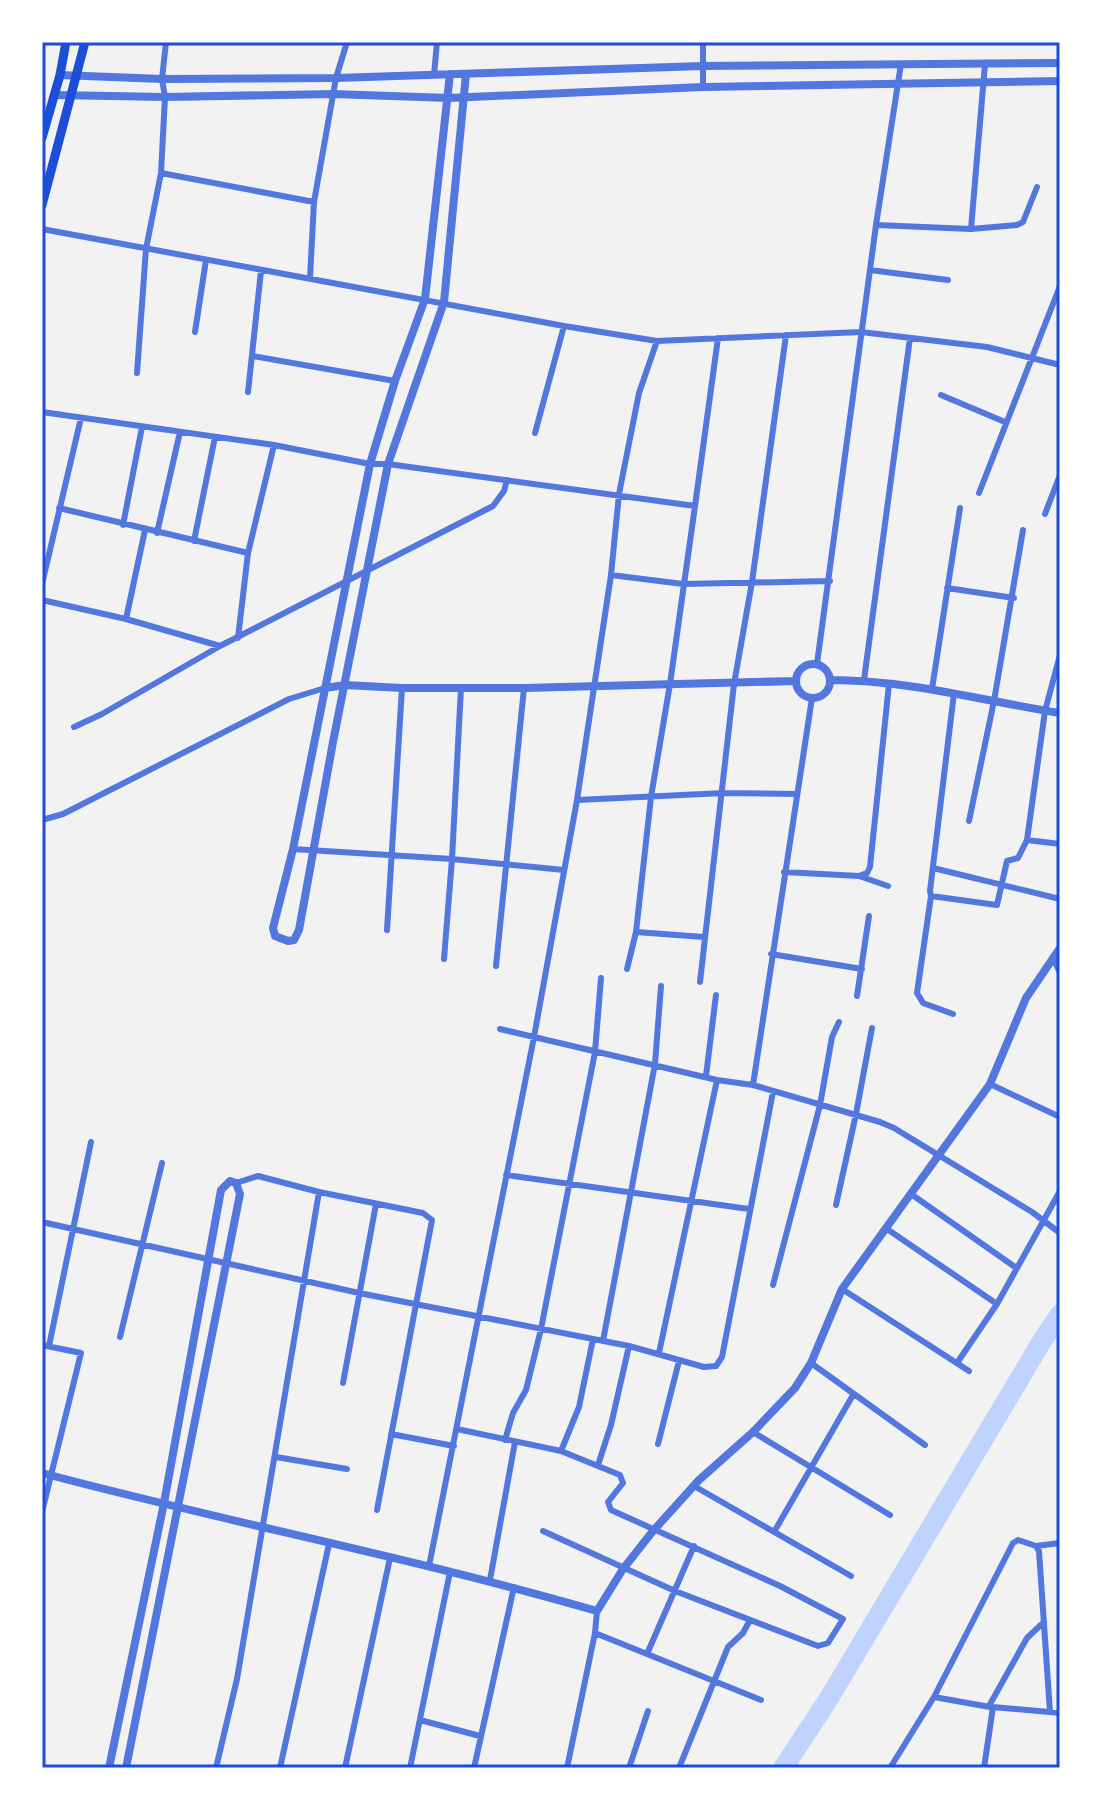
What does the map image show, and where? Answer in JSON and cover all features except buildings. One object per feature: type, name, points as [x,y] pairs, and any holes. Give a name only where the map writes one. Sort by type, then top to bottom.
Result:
[{"type":"main road","points":[[42,138],[66,42]]},
{"type":"main road","points":[[42,205],[85,42]]},
{"type":"street","points":[[137,373],[146,249],[161,173],[165,97],[162,79],[166,42]]},
{"type":"street","points":[[310,278],[314,202],[336,78],[347,42]]},
{"type":"street","points":[[434,75],[437,42]]},
{"type":"street","points":[[703,42],[703,87]]},
{"type":"street","points":[[60,75],[162,79],[336,78],[703,66],[1060,63]]},
{"type":"street","points":[[817,664],[861,332],[901,64]]},
{"type":"street","points":[[971,229],[985,64]]},
{"type":"street","points":[[450,74],[425,299],[395,381],[370,464],[293,849],[273,928],[275,936],[288,941],[294,940],[299,930],[388,464],[444,302],[466,74]]},
{"type":"street","points":[[54,95],[333,94],[449,98],[703,87],[1060,81]]},
{"type":"street","points":[[161,173],[314,202]]},
{"type":"street","points":[[876,225],[971,229],[1017,225],[1023,222],[1037,187]]},
{"type":"street","points":[[42,229],[657,341],[861,332],[987,347],[1060,365]]},
{"type":"street","points":[[195,332],[206,260]]},
{"type":"street","points":[[870,270],[948,280]]},
{"type":"street","points":[[248,392],[261,271]]},
{"type":"street","points":[[979,493],[1060,286]]},
{"type":"street","points":[[535,433],[564,326]]},
{"type":"street","points":[[700,982],[724,793],[734,684],[752,582],[786,335]]},
{"type":"street","points":[[627,969],[636,932],[651,797],[670,684],[718,338]]},
{"type":"street","points":[[864,680],[910,338]]},
{"type":"street","points":[[429,1566],[534,1037],[577,800],[611,575],[619,494],[643,379],[657,341]]},
{"type":"street","points":[[253,356],[395,381]]},
{"type":"street","points":[[941,395],[1005,422]]},
{"type":"street","points":[[42,412],[274,445],[370,464],[695,506]]},
{"type":"street","points":[[42,584],[81,418]]},
{"type":"street","points":[[123,525],[142,427]]},
{"type":"street","points":[[157,533],[180,432]]},
{"type":"street","points":[[194,541],[215,437]]},
{"type":"street","points":[[238,638],[248,553],[274,445]]},
{"type":"street","points":[[1045,514],[1060,475]]},
{"type":"street","points":[[74,727],[220,646],[493,506],[504,491],[507,480]]},
{"type":"street","points":[[59,508],[248,553]]},
{"type":"street","points":[[932,689],[960,508]]},
{"type":"street","points":[[126,619],[145,530]]},
{"type":"street","points":[[969,821],[1014,598],[1023,530]]},
{"type":"street","points":[[611,575],[683,584],[830,581]]},
{"type":"street","points":[[947,588],[1014,598]]},
{"type":"street","points":[[42,600],[126,619],[220,646]]},
{"type":"street","points":[[931,896],[997,905],[1007,861],[1018,858],[1027,840],[1045,711],[1060,655]]},
{"type":"street","points":[[817,664],[826,670],[830,680],[823,695],[812,698],[802,694],[796,681],[801,669],[817,664]]},
{"type":"street","points":[[830,680],[864,680],[932,689],[1060,713]]},
{"type":"street","points":[[42,820],[63,814],[289,699],[325,688],[345,685],[524,688],[796,681]]},
{"type":"street","points":[[859,876],[867,873],[870,867],[889,684]]},
{"type":"street","points":[[387,930],[402,688]]},
{"type":"street","points":[[444,959],[461,688]]},
{"type":"street","points":[[496,966],[524,688]]},
{"type":"street","points":[[953,1014],[923,1003],[917,993],[954,693]]},
{"type":"street","points":[[753,1085],[812,698]]},
{"type":"street","points":[[577,800],[724,793],[797,794]]},
{"type":"street","points":[[1027,840],[1060,844]]},
{"type":"street","points":[[293,849],[564,870]]},
{"type":"street","points":[[933,868],[1060,899]]},
{"type":"street","points":[[784,872],[859,876],[888,886]]},
{"type":"street","points":[[857,996],[869,916]]},
{"type":"street","points":[[636,932],[704,937]]},
{"type":"street","points":[[567,1768],[597,1611],[623,1569],[653,1531],[694,1486],[795,1388],[811,1363],[842,1289],[990,1084],[1026,998],[1060,948]]},
{"type":"street","points":[[771,954],[862,969]]},
{"type":"street","points":[[1053,958],[1060,973]]},
{"type":"street","points":[[505,1440],[513,1413],[526,1390],[541,1329],[595,1052],[601,978]]},
{"type":"street","points":[[603,1341],[655,1064],[661,986]]},
{"type":"street","points":[[706,1076],[716,995]]},
{"type":"street","points":[[773,1285],[820,1105],[832,1037],[839,1022]]},
{"type":"street","points":[[836,1205],[872,1028]]},
{"type":"street","points":[[500,1029],[717,1080],[753,1085],[856,1114],[894,1128],[1032,1212],[1060,1233]]},
{"type":"street","points":[[659,1353],[717,1080]]},
{"type":"street","points":[[990,1084],[1060,1117]]},
{"type":"street","points":[[42,1222],[359,1293],[629,1346],[704,1367],[716,1366],[722,1357],[773,1092]]},
{"type":"street","points":[[42,1512],[46,1474],[81,1353],[45,1346],[74,1230],[91,1142]]},
{"type":"street","points":[[120,1337],[162,1163]]},
{"type":"street","points":[[506,1175],[749,1209]]},
{"type":"street","points":[[109,1768],[164,1503],[221,1190],[230,1181],[236,1183],[258,1176],[423,1213],[432,1220],[377,1510]]},
{"type":"street","points":[[126,1768],[240,1194],[236,1183]]},
{"type":"street","points":[[957,1363],[997,1304],[1060,1191]]},
{"type":"street","points":[[216,1768],[237,1679],[319,1192]]},
{"type":"street","points":[[911,1194],[1015,1267]]},
{"type":"street","points":[[343,1383],[376,1204]]},
{"type":"street","points":[[887,1229],[997,1304]]},
{"type":"street","points":[[842,1289],[969,1371]]},
{"type":"street","points":[[561,1451],[579,1407],[593,1339]]},
{"type":"street","points":[[598,1465],[611,1425],[629,1346]]},
{"type":"street","points":[[658,1444],[679,1361]]},
{"type":"street","points":[[811,1363],[925,1445]]},
{"type":"street","points":[[774,1532],[853,1395]]},
{"type":"street","points":[[457,1429],[561,1451],[598,1465],[623,1478],[621,1488],[608,1502],[611,1510],[780,1586],[843,1619],[823,1647],[675,1591],[543,1531]]},
{"type":"street","points":[[753,1432],[890,1515]]},
{"type":"street","points":[[391,1434],[454,1446]]},
{"type":"street","points":[[490,1580],[515,1442]]},
{"type":"street","points":[[276,1457],[347,1469]]},
{"type":"street","points":[[46,1474],[490,1580],[597,1611]]},
{"type":"street","points":[[694,1486],[851,1576]]},
{"type":"street","points":[[890,1768],[934,1697],[1013,1543],[1024,1540],[1039,1551],[1050,1712]]},
{"type":"street","points":[[1036,1546],[1060,1543]]},
{"type":"street","points":[[280,1768],[329,1544]]},
{"type":"street","points":[[647,1654],[694,1546]]},
{"type":"street","points":[[345,1768],[390,1558]]},
{"type":"street","points":[[410,1768],[450,1572]]},
{"type":"street","points":[[474,1768],[514,1587]]},
{"type":"street","points":[[679,1768],[728,1647],[743,1633],[750,1620]]},
{"type":"street","points":[[984,1768],[991,1707],[1027,1638],[1044,1622]]},
{"type":"street","points":[[595,1633],[761,1700]]},
{"type":"street","points":[[934,1697],[991,1707],[1060,1713]]},
{"type":"street","points":[[629,1768],[648,1711]]},
{"type":"street","points":[[420,1720],[480,1736]]},
{"type":"waterway","points":[[783,1768],[828,1700],[1060,1314]]}]
